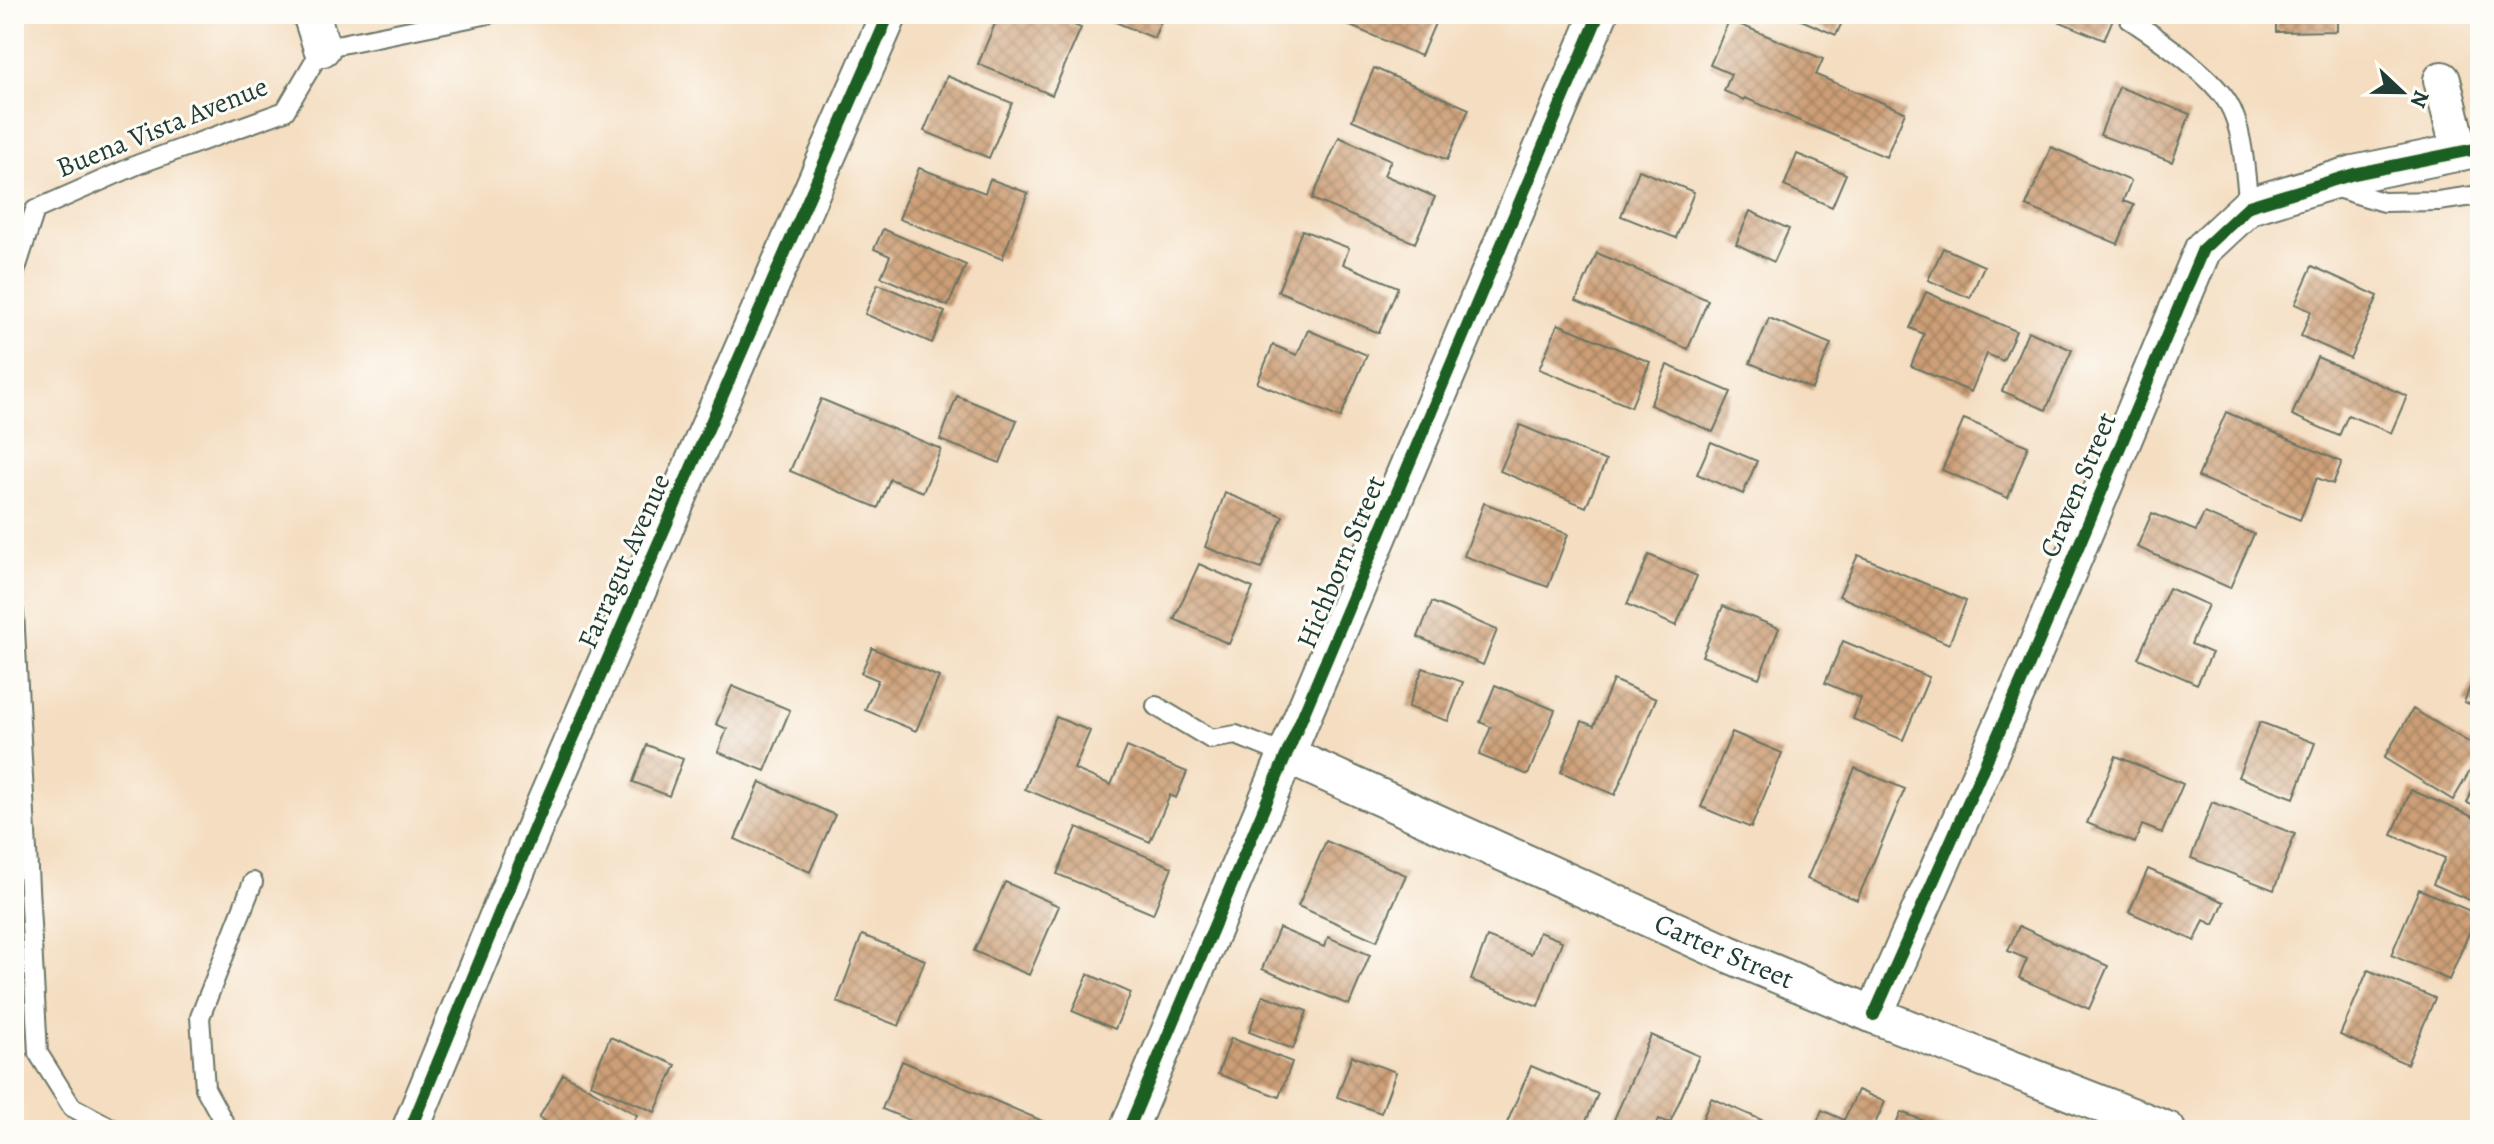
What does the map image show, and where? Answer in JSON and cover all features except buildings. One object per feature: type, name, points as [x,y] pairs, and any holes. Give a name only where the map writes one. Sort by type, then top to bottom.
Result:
[{"type":"street","points":[[311,14],[322,48]]},
{"type":"street","name":"Farragut Avenue","points":[[410,1130],[535,826],[889,14]]},
{"type":"street","name":"Hichborn Street","points":[[1128,1130],[1599,14]]},
{"type":"street","points":[[2442,80],[2470,150]]},
{"type":"street","name":"Craven Street","points":[[1874,1015],[2028,667],[2203,249],[2249,206],[2354,174],[2470,150]]},
{"type":"street","name":"Carter Street","points":[[1286,755],[1726,953],[1874,1015],[2167,1130]]},
{"type":"lane","points":[[322,48],[489,14]]},
{"type":"lane","points":[[2129,19],[2213,85],[2229,104],[2236,123],[2249,206]]},
{"type":"lane","name":"Buena Vista Avenue","points":[[14,275],[35,210],[139,164],[285,111],[322,48]]},
{"type":"lane","points":[[2322,184],[2383,202],[2438,201],[2480,195]]},
{"type":"lane","points":[[14,612],[38,1053],[72,1107],[115,1130]]},
{"type":"lane","points":[[1156,706],[1211,739],[1236,735],[1286,755]]},
{"type":"lane","points":[[228,1130],[205,1088],[200,1017],[253,882]]},
{"type":"cycle path","points":[[410,1130],[535,826],[889,14]]},
{"type":"cycle path","points":[[1128,1130],[1599,14]]},
{"type":"cycle path","points":[[1874,1015],[2028,667],[2203,249],[2249,206],[2354,174],[2480,148]]}]
